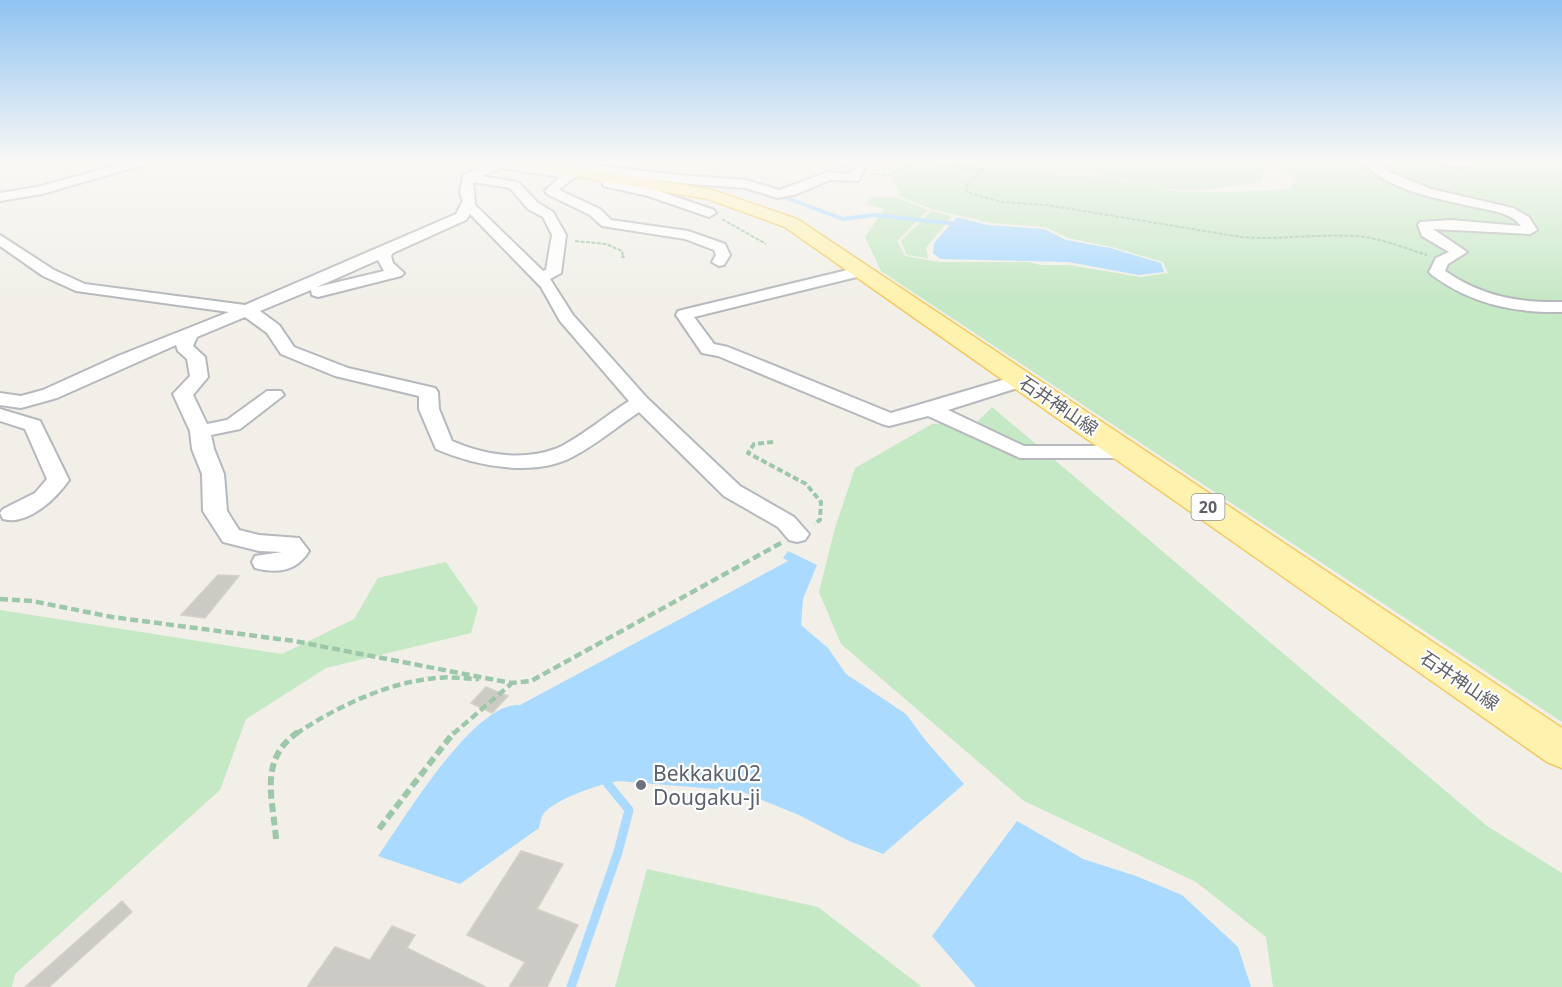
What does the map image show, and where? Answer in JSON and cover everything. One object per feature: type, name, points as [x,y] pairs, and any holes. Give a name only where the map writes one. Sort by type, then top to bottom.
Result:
[{"type":"main road","name":"石井神山線","points":[[746,207],[791,223],[864,271],[1562,750]]},
{"type":"street","points":[[2,405],[50,394],[245,310],[295,291],[461,217],[466,207]]},
{"type":"street","points":[[470,207],[548,285],[566,317],[640,402],[732,491],[786,522],[797,534]]},
{"type":"street","points":[[535,207],[548,215],[559,235],[553,273],[540,277]]},
{"type":"street","points":[[585,207],[595,212],[607,223],[688,235],[720,247],[723,255],[718,262]]},
{"type":"street","points":[[691,207],[708,213]]},
{"type":"street","points":[[1491,207],[1508,211],[1524,220],[1530,230],[1511,231],[1447,222],[1425,225],[1427,233],[1460,252],[1441,261],[1437,272],[1456,287],[1497,302],[1538,309],[1562,307]]},
{"type":"street","points":[[0,239],[38,267],[65,282],[82,288],[245,310],[258,316],[281,336],[287,350],[342,372],[428,392],[429,409],[443,445],[465,454],[518,464],[565,453],[640,402]]},
{"type":"street","points":[[295,291],[318,292],[396,273],[387,265],[384,256],[389,249]]},
{"type":"street","points":[[864,271],[684,315],[708,349],[722,351],[889,420],[1023,380]]},
{"type":"street","points":[[188,334],[189,338],[184,347],[196,357],[199,377],[183,394],[200,430],[203,449],[213,474],[215,512],[231,536],[259,543],[290,544],[297,551],[286,562],[264,562]]},
{"type":"street","points":[[200,430],[233,425],[274,395]]},
{"type":"street","points":[[2,405],[33,425],[58,480],[43,498],[11,514]]},
{"type":"street","points":[[930,409],[1020,452],[1129,452]]},
{"type":"path","points":[[1059,207],[1241,237],[1270,239],[1353,236],[1371,238],[1441,261]]},
{"type":"path","points":[[708,213],[747,231],[766,244]]},
{"type":"path","points":[[558,242],[587,241],[618,247],[622,251],[623,258]]},
{"type":"path","points":[[0,599],[32,601],[112,617],[294,641],[511,683],[531,681],[820,520],[821,502],[806,483],[748,453],[754,444],[773,442]]},
{"type":"path","points":[[276,839],[270,767],[278,747],[313,720],[379,692],[435,678],[493,680]]},
{"type":"path","points":[[379,829],[456,730],[511,683]]},
{"type":"green space","points":[[877,207],[921,207],[928,210],[897,241],[905,256],[940,262],[1028,262],[1041,265],[1069,265],[1141,277],[1168,273],[1163,262],[1112,247],[1068,238],[1045,227],[991,223],[927,207],[1562,207],[1562,722],[881,271],[865,237],[884,209]]},
{"type":"green space","points":[[931,211],[952,216],[926,248],[928,258],[907,255],[901,241]]},
{"type":"green space","points":[[992,407],[1487,826],[1562,873],[1562,987],[1273,987],[1266,937],[1196,882],[1024,801],[841,644],[819,592],[835,528],[855,468],[932,424],[977,422]]},
{"type":"green space","points":[[446,562],[478,608],[471,633],[326,668],[246,719],[220,790],[15,974],[12,987],[0,987],[0,610],[282,654],[354,619],[378,578]]},
{"type":"green space","points":[[647,869],[818,907],[922,987],[615,987]]},
{"type":"water","points":[[957,217],[988,225],[1044,229],[1066,240],[1110,248],[1161,263],[1164,272],[1139,275],[1068,262],[940,259],[933,253],[934,243]]},
{"type":"water","points":[[788,551],[817,565],[803,599],[801,625],[828,648],[846,674],[906,714],[926,741],[964,784],[883,854],[849,841],[799,815],[740,791],[618,781],[600,785],[549,808],[543,814],[539,828],[460,884],[378,856],[441,766],[482,722],[502,709],[520,705],[788,561],[783,558]]},
{"type":"water","points":[[1017,821],[1083,859],[1136,876],[1182,895],[1238,947],[1251,987],[976,987],[932,936]]},
{"type":"building","points":[[218,575],[239,576],[205,618],[181,615]]},
{"type":"building","points":[[486,687],[508,696],[492,713],[471,703]]},
{"type":"building","points":[[521,851],[563,864],[537,909],[578,925],[547,987],[509,987],[525,962],[467,935]]},
{"type":"building","points":[[122,901],[132,912],[49,987],[25,987]]},
{"type":"building","points":[[392,926],[415,935],[407,948],[486,987],[307,987],[335,947],[370,960]]},
{"type":"waterway","points":[[811,207],[843,219],[874,215],[958,224]]},
{"type":"waterway","points":[[571,987],[618,852],[629,810],[607,783]]},
{"type":"place","name":"Bekkaku02 Dougaku-ji","points":[[641,785]]}]
